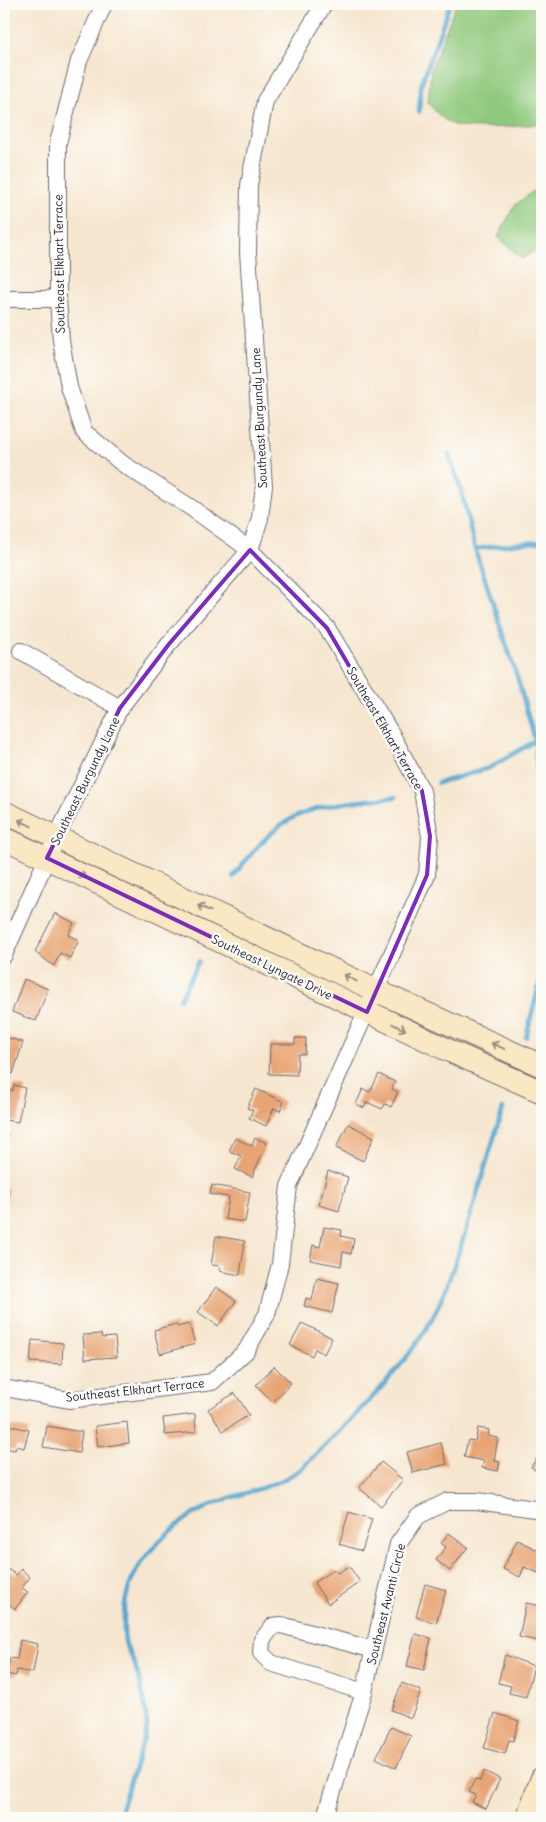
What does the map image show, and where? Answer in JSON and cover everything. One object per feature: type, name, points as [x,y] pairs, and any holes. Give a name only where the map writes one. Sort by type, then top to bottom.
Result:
[{"type":"street","name":"Southeast Elkhart Terrace","points":[[4,1388],[69,1400],[212,1382],[246,1352],[267,1314],[272,1298],[280,1264],[289,1186],[428,876],[430,836],[422,792],[392,736],[327,628],[250,550],[190,507],[123,464],[84,432],[69,387],[61,340],[58,299],[58,143],[79,61],[104,4]]},
{"type":"street","name":"Southeast Burgundy Lane","points":[[4,955],[56,838],[120,708],[169,644],[250,550],[260,518],[264,486],[248,252],[249,185],[266,101],[324,4]]},
{"type":"street","points":[[4,299],[58,299]]},
{"type":"street","points":[[21,651],[120,708]]},
{"type":"street","name":"Southeast Lyngate Drive","points":[[4,812],[377,991],[542,1066]]},
{"type":"street","name":"Southeast Lyngate Drive","points":[[4,838],[367,1012],[542,1092]]},
{"type":"street","name":"Southeast Avanti Circle","points":[[331,1818],[327,1810],[364,1692],[398,1544],[418,1516],[448,1501],[477,1501],[542,1510]]},
{"type":"street","points":[[364,1692],[271,1663],[261,1653],[262,1640],[273,1626],[281,1625],[374,1650]]},
{"type":"street","points":[[527,1818],[542,1778]]},
{"type":"highlighted area","points":[[250,550],[327,628],[422,791],[430,836],[427,875],[367,1012],[47,858],[120,708],[169,644]]},
{"type":"green space","points":[[456,4],[542,4],[542,123],[497,127],[461,127],[446,121],[428,102],[431,70]]},
{"type":"green space","points":[[542,184],[542,245],[522,259],[498,237],[514,206]]},
{"type":"building","points":[[55,913],[74,923],[68,935],[79,940],[70,958],[60,953],[54,966],[35,952]]},
{"type":"building","points":[[24,979],[48,989],[36,1021],[12,1012]]},
{"type":"building","points":[[5,1037],[23,1042],[13,1074],[4,1072]]},
{"type":"building","points":[[295,1038],[306,1038],[305,1054],[298,1054],[297,1075],[269,1074],[270,1044],[295,1044]]},
{"type":"building","points":[[379,1074],[395,1082],[392,1089],[398,1092],[391,1107],[385,1104],[382,1109],[367,1102],[364,1108],[356,1104],[363,1089],[370,1092]]},
{"type":"building","points":[[14,1085],[25,1088],[18,1122],[5,1120],[4,1123],[4,1089],[13,1091]]},
{"type":"building","points":[[256,1089],[284,1102],[280,1111],[274,1108],[266,1126],[249,1118],[253,1110],[247,1108]]},
{"type":"building","points":[[348,1124],[374,1137],[363,1161],[336,1148]]},
{"type":"building","points":[[4,1134],[8,1135],[5,1155],[4,1155]]},
{"type":"building","points":[[235,1138],[252,1146],[255,1138],[267,1143],[252,1177],[235,1169],[241,1156],[229,1151]]},
{"type":"building","points":[[328,1171],[348,1177],[339,1211],[319,1205]]},
{"type":"building","points":[[212,1185],[250,1192],[245,1222],[225,1219],[229,1197],[210,1194]]},
{"type":"building","points":[[4,1189],[8,1190],[5,1211],[4,1211]]},
{"type":"building","points":[[324,1227],[342,1230],[341,1236],[354,1239],[351,1254],[343,1252],[341,1266],[310,1260],[313,1245],[320,1247]]},
{"type":"building","points":[[216,1236],[245,1241],[240,1275],[219,1271],[220,1266],[211,1265]]},
{"type":"building","points":[[317,1278],[339,1283],[332,1313],[304,1306],[306,1298],[312,1300]]},
{"type":"building","points":[[216,1287],[236,1301],[218,1326],[198,1312]]},
{"type":"building","points":[[4,1321],[10,1324],[4,1337]]},
{"type":"building","points":[[302,1323],[332,1338],[324,1354],[315,1349],[312,1356],[290,1345]]},
{"type":"building","points":[[176,1324],[177,1327],[189,1324],[195,1344],[160,1354],[154,1330]]},
{"type":"building","points":[[101,1334],[102,1338],[115,1337],[117,1357],[85,1359],[83,1335]]},
{"type":"building","points":[[32,1340],[63,1343],[62,1364],[30,1362]]},
{"type":"building","points":[[274,1366],[291,1383],[273,1402],[256,1385]]},
{"type":"building","points":[[235,1393],[249,1415],[223,1431],[208,1409]]},
{"type":"building","points":[[195,1414],[196,1432],[165,1435],[163,1418]]},
{"type":"building","points":[[127,1422],[129,1443],[98,1447],[95,1426]]},
{"type":"building","points":[[4,1424],[29,1430],[24,1448],[16,1446],[15,1450],[4,1448]]},
{"type":"building","points":[[47,1426],[82,1432],[79,1453],[43,1447]]},
{"type":"building","points":[[478,1428],[489,1430],[488,1436],[498,1438],[494,1461],[500,1462],[498,1471],[482,1468],[484,1461],[464,1457],[468,1440],[475,1441]]},
{"type":"building","points":[[441,1443],[447,1464],[413,1473],[407,1452]]},
{"type":"building","points":[[542,1451],[542,1475],[531,1467]]},
{"type":"building","points":[[381,1462],[403,1480],[381,1506],[359,1488]]},
{"type":"building","points":[[349,1512],[372,1519],[362,1551],[339,1544]]},
{"type":"building","points":[[449,1533],[468,1547],[450,1571],[436,1560],[446,1547],[441,1543]]},
{"type":"building","points":[[517,1540],[542,1552],[541,1574],[524,1567],[520,1577],[503,1569]]},
{"type":"building","points":[[349,1566],[360,1582],[328,1604],[314,1583],[334,1569],[338,1573]]},
{"type":"building","points":[[6,1568],[16,1575],[21,1569],[30,1577],[22,1588],[28,1592],[15,1609],[4,1600],[4,1571]]},
{"type":"building","points":[[425,1584],[446,1590],[436,1623],[416,1617]]},
{"type":"building","points":[[526,1603],[542,1606],[542,1623],[538,1641],[519,1637]]},
{"type":"building","points":[[415,1634],[431,1638],[424,1670],[407,1666]]},
{"type":"building","points":[[20,1640],[38,1644],[33,1673],[17,1670],[16,1676],[7,1674],[10,1658],[17,1659]]},
{"type":"building","points":[[505,1655],[534,1666],[526,1697],[509,1693],[511,1686],[498,1683]]},
{"type":"building","points":[[402,1683],[421,1691],[411,1718],[391,1710]]},
{"type":"building","points":[[495,1713],[519,1721],[513,1741],[509,1740],[505,1754],[484,1748]]},
{"type":"building","points":[[391,1727],[411,1736],[396,1768],[376,1758]]},
{"type":"building","points":[[484,1771],[500,1779],[486,1809],[472,1802],[476,1795],[469,1792],[475,1779],[480,1781]]},
{"type":"waterway","points":[[419,112],[421,85],[450,4]]},
{"type":"waterway","points":[[449,455],[461,489],[474,546],[519,683],[535,741],[542,859]]},
{"type":"waterway","points":[[475,549],[542,542]]},
{"type":"waterway","points":[[438,783],[489,768],[535,741]]},
{"type":"waterway","points":[[233,877],[270,834],[297,816],[333,805],[396,797]]},
{"type":"waterway","points":[[180,999],[199,961]]},
{"type":"waterway","points":[[526,1037],[542,974]]},
{"type":"waterway","points":[[118,1818],[147,1729],[141,1689],[124,1634],[124,1614],[127,1595],[134,1576],[144,1559],[157,1544],[189,1518],[224,1500],[274,1483],[301,1469],[370,1400],[402,1363],[429,1324],[444,1291],[469,1221],[503,1109]]}]
